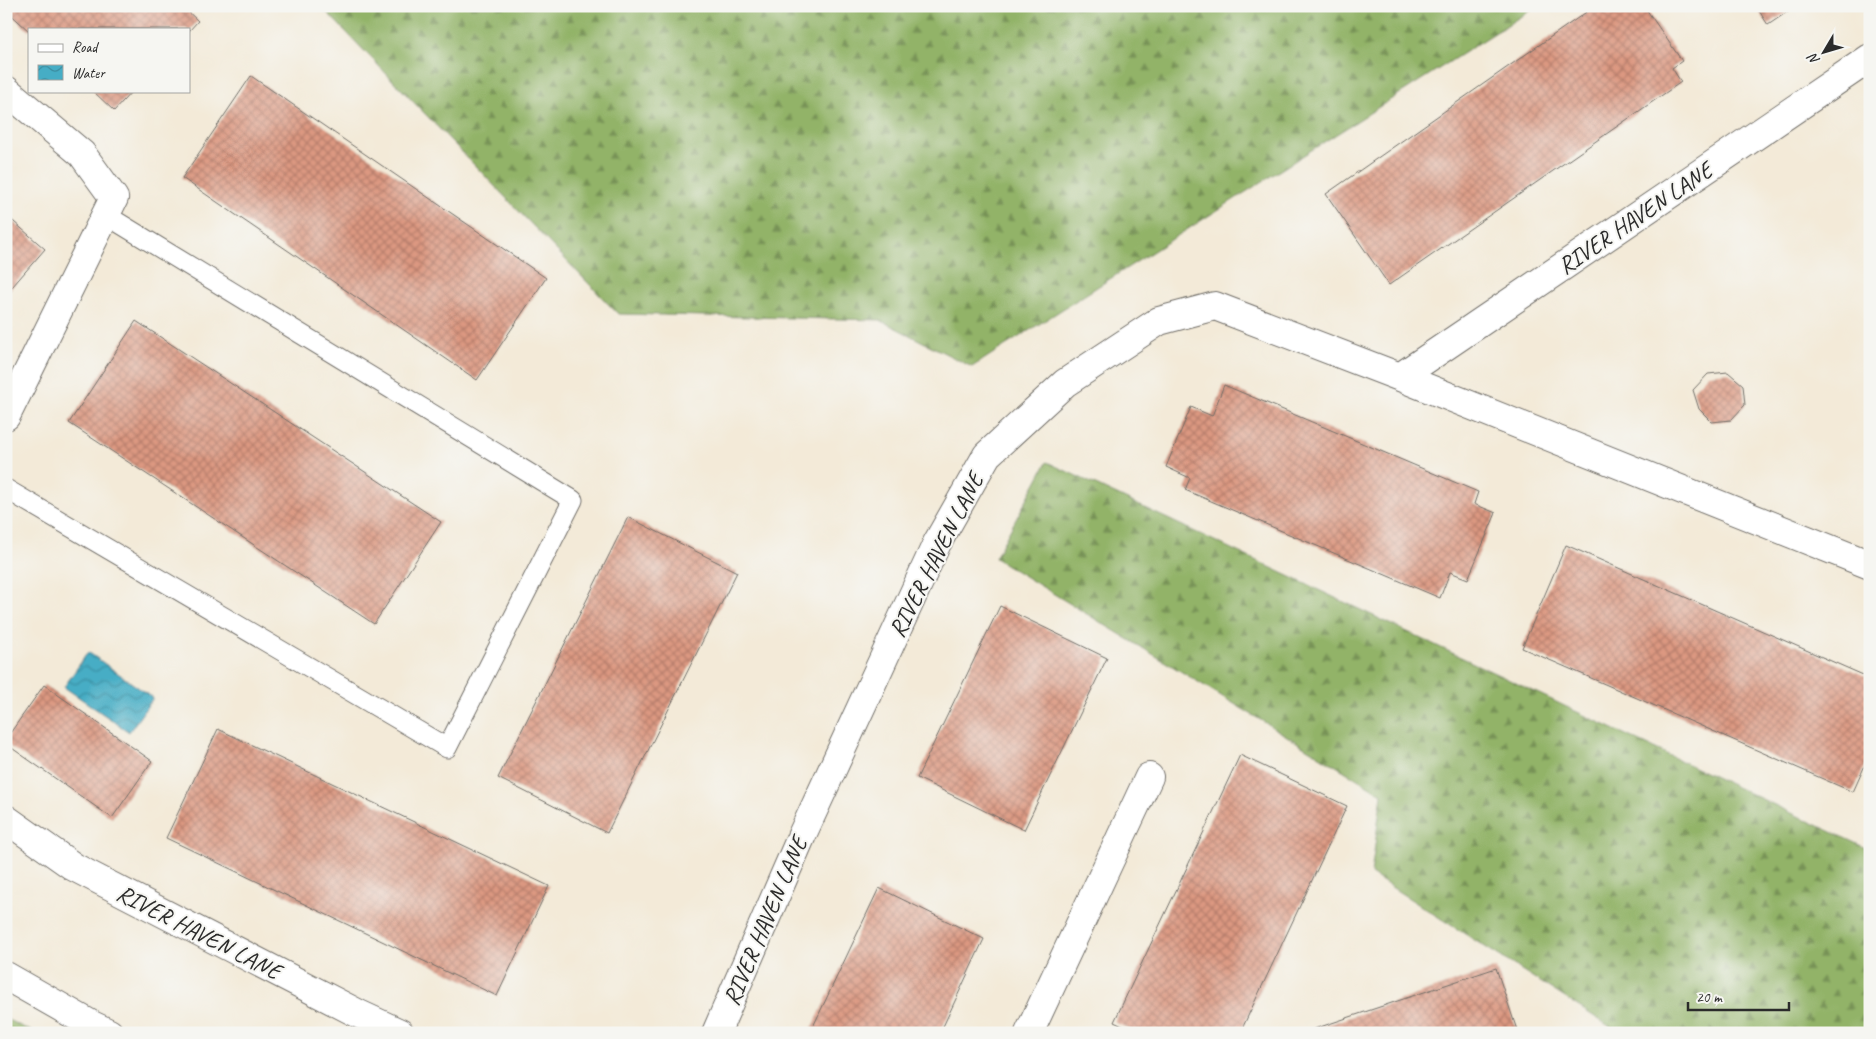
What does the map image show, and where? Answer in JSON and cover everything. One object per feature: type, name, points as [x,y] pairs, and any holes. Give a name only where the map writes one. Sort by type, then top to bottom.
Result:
[{"type":"street","name":"RIVER HAVEN LANE","points":[[1400,377],[1870,58]]},
{"type":"street","points":[[6,90],[82,154],[114,198],[6,416]]},
{"type":"street","name":"RIVER HAVEN LANE","points":[[716,1033],[802,834],[937,543],[988,455],[1065,383],[1159,321],[1215,306],[1400,377],[1870,565]]},
{"type":"street","points":[[1029,1033],[1149,777]]},
{"type":"street","name":"RIVER HAVEN LANE","points":[[6,819],[74,867],[359,1014],[400,1033]]},
{"type":"street","points":[[6,976],[109,1033]]},
{"type":"lane","points":[[6,489],[447,748],[573,500],[106,215]]},
{"type":"green space","points":[[321,6],[1537,6],[972,367],[880,320],[618,314]]},
{"type":"green space","points":[[1047,462],[1870,850],[1870,1033],[1620,1033],[1371,874],[1382,794],[995,558]]},
{"type":"green space","points":[[6,1019],[35,1033],[6,1033]]},
{"type":"water","points":[[88,652],[153,698],[129,732],[64,687]]},
{"type":"building","points":[[6,6],[182,6],[198,21],[190,30],[190,28],[28,28],[28,30],[6,10]]},
{"type":"building","points":[[1595,6],[1644,6],[1682,61],[1672,68],[1681,82],[1389,285],[1326,194]]},
{"type":"building","points":[[1756,6],[1796,6],[1768,25]]},
{"type":"building","points":[[251,76],[546,278],[477,380],[182,178]]},
{"type":"building","points":[[94,92],[131,92],[114,111]]},
{"type":"building","points":[[6,215],[45,249],[6,294]]},
{"type":"building","points":[[136,321],[441,522],[374,624],[69,423]]},
{"type":"building","points":[[1728,372],[1743,385],[1745,405],[1731,420],[1712,422],[1699,409],[1693,390],[1708,374]]},
{"type":"building","points":[[1224,385],[1478,492],[1474,504],[1496,513],[1468,579],[1450,572],[1440,598],[1185,490],[1190,478],[1166,467],[1191,407],[1212,416]]},
{"type":"building","points":[[628,517],[737,572],[607,833],[498,778]]},
{"type":"building","points":[[1566,545],[1870,678],[1870,754],[1853,792],[1522,648]]},
{"type":"building","points":[[1000,606],[1107,658],[1024,830],[917,778]]},
{"type":"building","points":[[44,685],[152,761],[112,818],[6,744],[6,739]]},
{"type":"building","points":[[218,729],[549,886],[497,996],[166,838]]},
{"type":"building","points":[[1240,755],[1347,806],[1240,1033],[1137,1033],[1114,1022]]},
{"type":"building","points":[[879,888],[984,939],[940,1033],[810,1033]]},
{"type":"building","points":[[1496,968],[1518,1033],[1312,1033],[1311,1030]]}]
